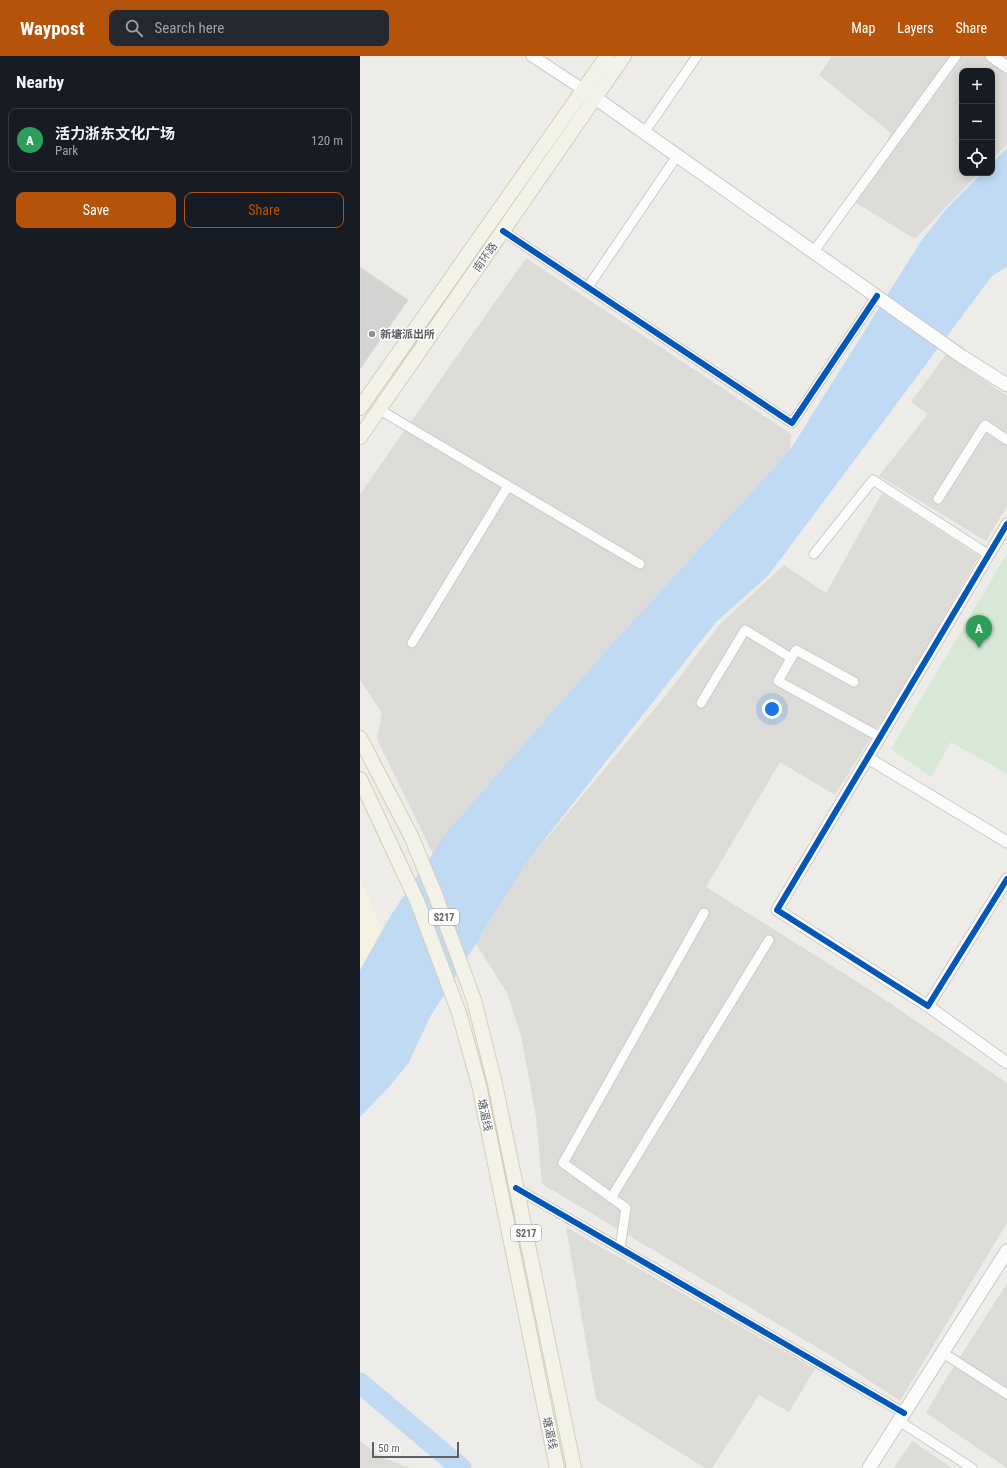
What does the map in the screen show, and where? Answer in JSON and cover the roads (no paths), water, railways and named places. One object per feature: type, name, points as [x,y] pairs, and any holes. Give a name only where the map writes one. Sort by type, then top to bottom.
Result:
[{"type":"main road","name":"南环路","points":[[360,437],[503,230],[589,94],[607,56]]},
{"type":"main road","name":"南环路","points":[[360,408],[589,94],[624,56]]},
{"type":"main road","points":[[589,94],[961,356],[1007,385]]},
{"type":"main road","name":"S217","points":[[360,738],[411,836],[435,894],[474,1000],[495,1084],[574,1468]]},
{"type":"main road","name":"塘湄线","points":[[360,779],[417,901],[459,1013],[479,1085],[557,1468]]},
{"type":"main road","points":[[869,1468],[1007,1252]]},
{"type":"street","points":[[532,56],[589,94]]},
{"type":"street","points":[[644,133],[697,56]]},
{"type":"street","points":[[814,251],[956,56]]},
{"type":"street","points":[[991,56],[1007,67]]},
{"type":"street","points":[[588,287],[677,156]]},
{"type":"street","points":[[503,230],[792,423],[877,296]]},
{"type":"street","points":[[380,410],[640,564]]},
{"type":"street","points":[[938,499],[985,425],[1007,440]]},
{"type":"street","points":[[814,554],[873,480],[989,555]]},
{"type":"street","points":[[412,643],[508,486]]},
{"type":"street","points":[[1007,524],[777,910],[928,1006],[1007,1063]]},
{"type":"street","points":[[701,703],[744,630],[791,658]]},
{"type":"street","points":[[854,682],[796,650],[778,681],[880,737]]},
{"type":"street","points":[[868,758],[1007,842]]},
{"type":"street","points":[[928,1006],[1007,879]]},
{"type":"street","points":[[620,1248],[626,1208],[564,1163],[704,913]]},
{"type":"street","points":[[611,1198],[769,940]]},
{"type":"street","points":[[516,1188],[620,1248],[902,1417],[972,1468]]},
{"type":"street","points":[[943,1353],[1007,1394]]},
{"type":"water","points":[[1007,148],[1007,267],[992,276],[768,576],[716,622],[527,862],[430,1017],[408,1064],[388,1088],[360,1117],[360,970],[391,915],[450,828],[601,656],[790,450],[921,241],[948,207],[979,176],[995,176],[995,160]]},
{"type":"waterway","points":[[360,1383],[461,1468]]},
{"type":"place","name":"新塘派出所","points":[[372,334]]},
{"type":"place","name":"活力浙东文化广场","points":[[979,648]]}]
